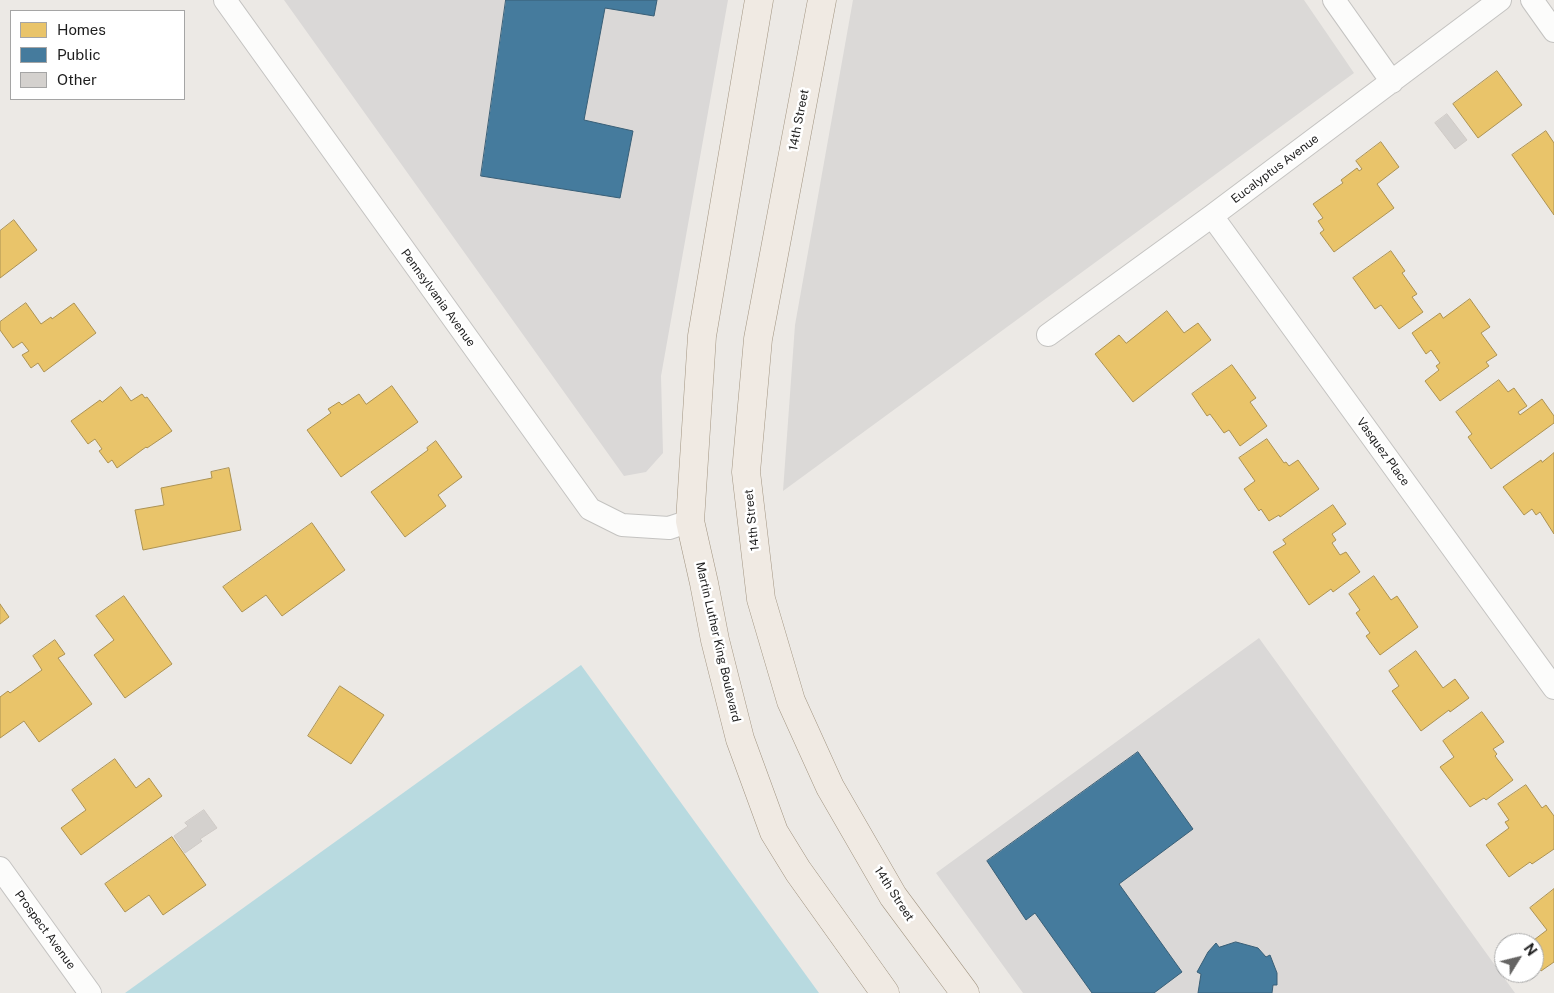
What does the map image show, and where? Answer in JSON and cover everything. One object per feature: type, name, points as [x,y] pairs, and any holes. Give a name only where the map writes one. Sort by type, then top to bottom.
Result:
[{"type":"main road","points":[[690,521],[702,336],[759,0]]},
{"type":"main road","name":"14th Street","points":[[822,0],[758,339],[746,472],[761,599],[791,701],[830,788],[893,896],[965,993]]},
{"type":"main road","name":"Martin Luther King Boulevard","points":[[690,521],[715,640],[740,739],[774,832],[798,871],[885,993]]},
{"type":"street","name":"Pennsylvania Avenue","points":[[225,0],[590,509],[622,526],[669,528],[690,521]]},
{"type":"street","points":[[1334,0],[1392,82]]},
{"type":"street","name":"Eucalyptus Avenue","points":[[1048,335],[1212,216],[1500,0]]},
{"type":"street","points":[[1532,0],[1554,31]]},
{"type":"street","name":"Vasquez Place","points":[[1212,216],[1554,688]]},
{"type":"street","name":"Prospect Avenue","points":[[0,868],[90,993]]},
{"type":"shaded area","points":[[284,0],[728,0],[661,376],[663,453],[646,472],[624,476]]},
{"type":"shaded area","points":[[853,0],[1304,0],[1354,73],[783,491],[795,325]]},
{"type":"shaded area","points":[[1259,638],[1494,964],[1494,983],[1508,983],[1515,993],[1023,993],[936,873]]},
{"type":"water","points":[[581,665],[819,993],[125,993]]},
{"type":"building: Homes","points":[[1497,71],[1522,105],[1478,138],[1453,104]]},
{"type":"building: Homes","points":[[1546,131],[1554,143],[1554,215],[1512,155]]},
{"type":"building: Homes","points":[[1381,142],[1399,167],[1377,184],[1394,208],[1334,252],[1320,233],[1324,230],[1318,221],[1323,218],[1313,204],[1343,183],[1341,180],[1357,168],[1359,171],[1362,169],[1356,161]]},
{"type":"building: Homes","points":[[14,220],[37,250],[0,278],[0,231]]},
{"type":"building: Homes","points":[[1391,251],[1405,271],[1402,273],[1417,294],[1412,297],[1423,312],[1399,329],[1381,305],[1375,309],[1353,278]]},
{"type":"building: Homes","points":[[1470,299],[1490,327],[1481,333],[1497,355],[1486,362],[1489,366],[1440,401],[1425,381],[1439,370],[1436,366],[1440,363],[1431,350],[1426,354],[1412,333],[1440,313],[1443,318]]},
{"type":"building: Homes","points":[[26,303],[41,324],[51,317],[52,319],[74,303],[96,333],[44,372],[38,363],[31,368],[22,355],[29,351],[22,342],[13,348],[0,330],[0,322]]},
{"type":"building: Homes","points":[[1167,311],[1184,333],[1198,323],[1211,340],[1133,402],[1095,354],[1119,335],[1126,343]]},
{"type":"building: Homes","points":[[1232,365],[1256,398],[1250,402],[1267,426],[1240,446],[1229,430],[1224,433],[1210,414],[1207,416],[1192,394]]},
{"type":"building: Homes","points":[[1499,380],[1508,392],[1514,388],[1527,406],[1518,412],[1520,415],[1542,399],[1554,416],[1554,423],[1491,469],[1468,437],[1472,434],[1456,412]]},
{"type":"building: Homes","points":[[392,386],[418,422],[341,477],[307,430],[331,413],[328,409],[339,402],[342,405],[359,394],[366,404]]},
{"type":"building: Homes","points":[[121,387],[131,401],[142,394],[145,398],[147,397],[172,431],[117,468],[112,460],[108,463],[99,451],[102,449],[95,439],[88,444],[71,421],[100,400],[102,402]]},
{"type":"building: Homes","points":[[1267,439],[1284,463],[1286,462],[1289,466],[1298,460],[1319,489],[1280,517],[1279,515],[1269,521],[1261,509],[1259,511],[1244,489],[1255,481],[1239,458]]},
{"type":"building: Homes","points":[[436,441],[462,477],[438,495],[446,506],[405,537],[371,492],[428,450],[427,448]]},
{"type":"building: Homes","points":[[1554,453],[1554,534],[1540,512],[1536,515],[1532,509],[1524,515],[1503,487]]},
{"type":"building: Homes","points":[[229,468],[241,530],[143,550],[135,510],[164,505],[161,488],[212,478],[211,472]]},
{"type":"building: Homes","points":[[1333,505],[1346,524],[1332,534],[1336,540],[1332,543],[1340,555],[1346,552],[1360,572],[1333,592],[1331,589],[1309,605],[1273,552],[1286,544],[1283,540]]},
{"type":"building: Homes","points":[[312,523],[345,570],[282,616],[266,595],[242,612],[223,587]]},
{"type":"building: Homes","points":[[1374,576],[1391,600],[1397,596],[1418,627],[1380,655],[1366,636],[1370,633],[1356,613],[1360,610],[1349,594]]},
{"type":"building: Homes","points":[[124,596],[172,664],[125,698],[94,655],[114,640],[96,616]]},
{"type":"building: Homes","points":[[0,604],[9,617],[0,624]]},
{"type":"building: Homes","points":[[55,640],[65,654],[58,658],[92,704],[39,742],[24,721],[0,738],[0,697],[8,691],[10,693],[42,670],[33,656]]},
{"type":"building: Homes","points":[[1416,651],[1443,688],[1455,679],[1469,698],[1421,731],[1392,691],[1399,686],[1389,671]]},
{"type":"building: Homes","points":[[340,686],[384,715],[351,764],[308,736]]},
{"type":"building: Homes","points":[[1482,712],[1504,742],[1493,749],[1497,754],[1495,756],[1513,780],[1486,800],[1484,798],[1470,807],[1440,767],[1454,757],[1443,741]]},
{"type":"building: Homes","points":[[115,759],[136,788],[149,778],[162,796],[81,855],[61,828],[86,810],[72,790]]},
{"type":"building: Homes","points":[[1526,785],[1542,808],[1546,805],[1554,816],[1554,849],[1532,864],[1530,862],[1509,877],[1486,845],[1509,828],[1505,822],[1509,820],[1498,804]]},
{"type":"building: Homes","points":[[172,837],[206,885],[163,915],[149,895],[125,912],[105,884]]},
{"type":"building: Homes","points":[[1554,889],[1554,962],[1544,969],[1543,933],[1547,930],[1530,908]]},
{"type":"building: Public","points":[[506,0],[657,0],[654,16],[605,8],[584,120],[633,131],[620,198],[481,176]]},
{"type":"building: Public","points":[[1138,752],[1193,829],[1119,884],[1182,972],[1154,993],[1092,993],[1035,913],[1026,920],[987,861]]},
{"type":"building: Public","points":[[1236,942],[1258,948],[1266,957],[1270,955],[1277,973],[1277,985],[1273,985],[1272,993],[1198,993],[1201,974],[1197,972],[1208,952],[1216,943],[1219,947]]},
{"type":"building: Other","points":[[1447,114],[1467,140],[1455,149],[1435,123]]},
{"type":"building: Other","points":[[204,810],[217,828],[200,839],[202,841],[185,853],[174,836],[188,826],[185,823]]}]
